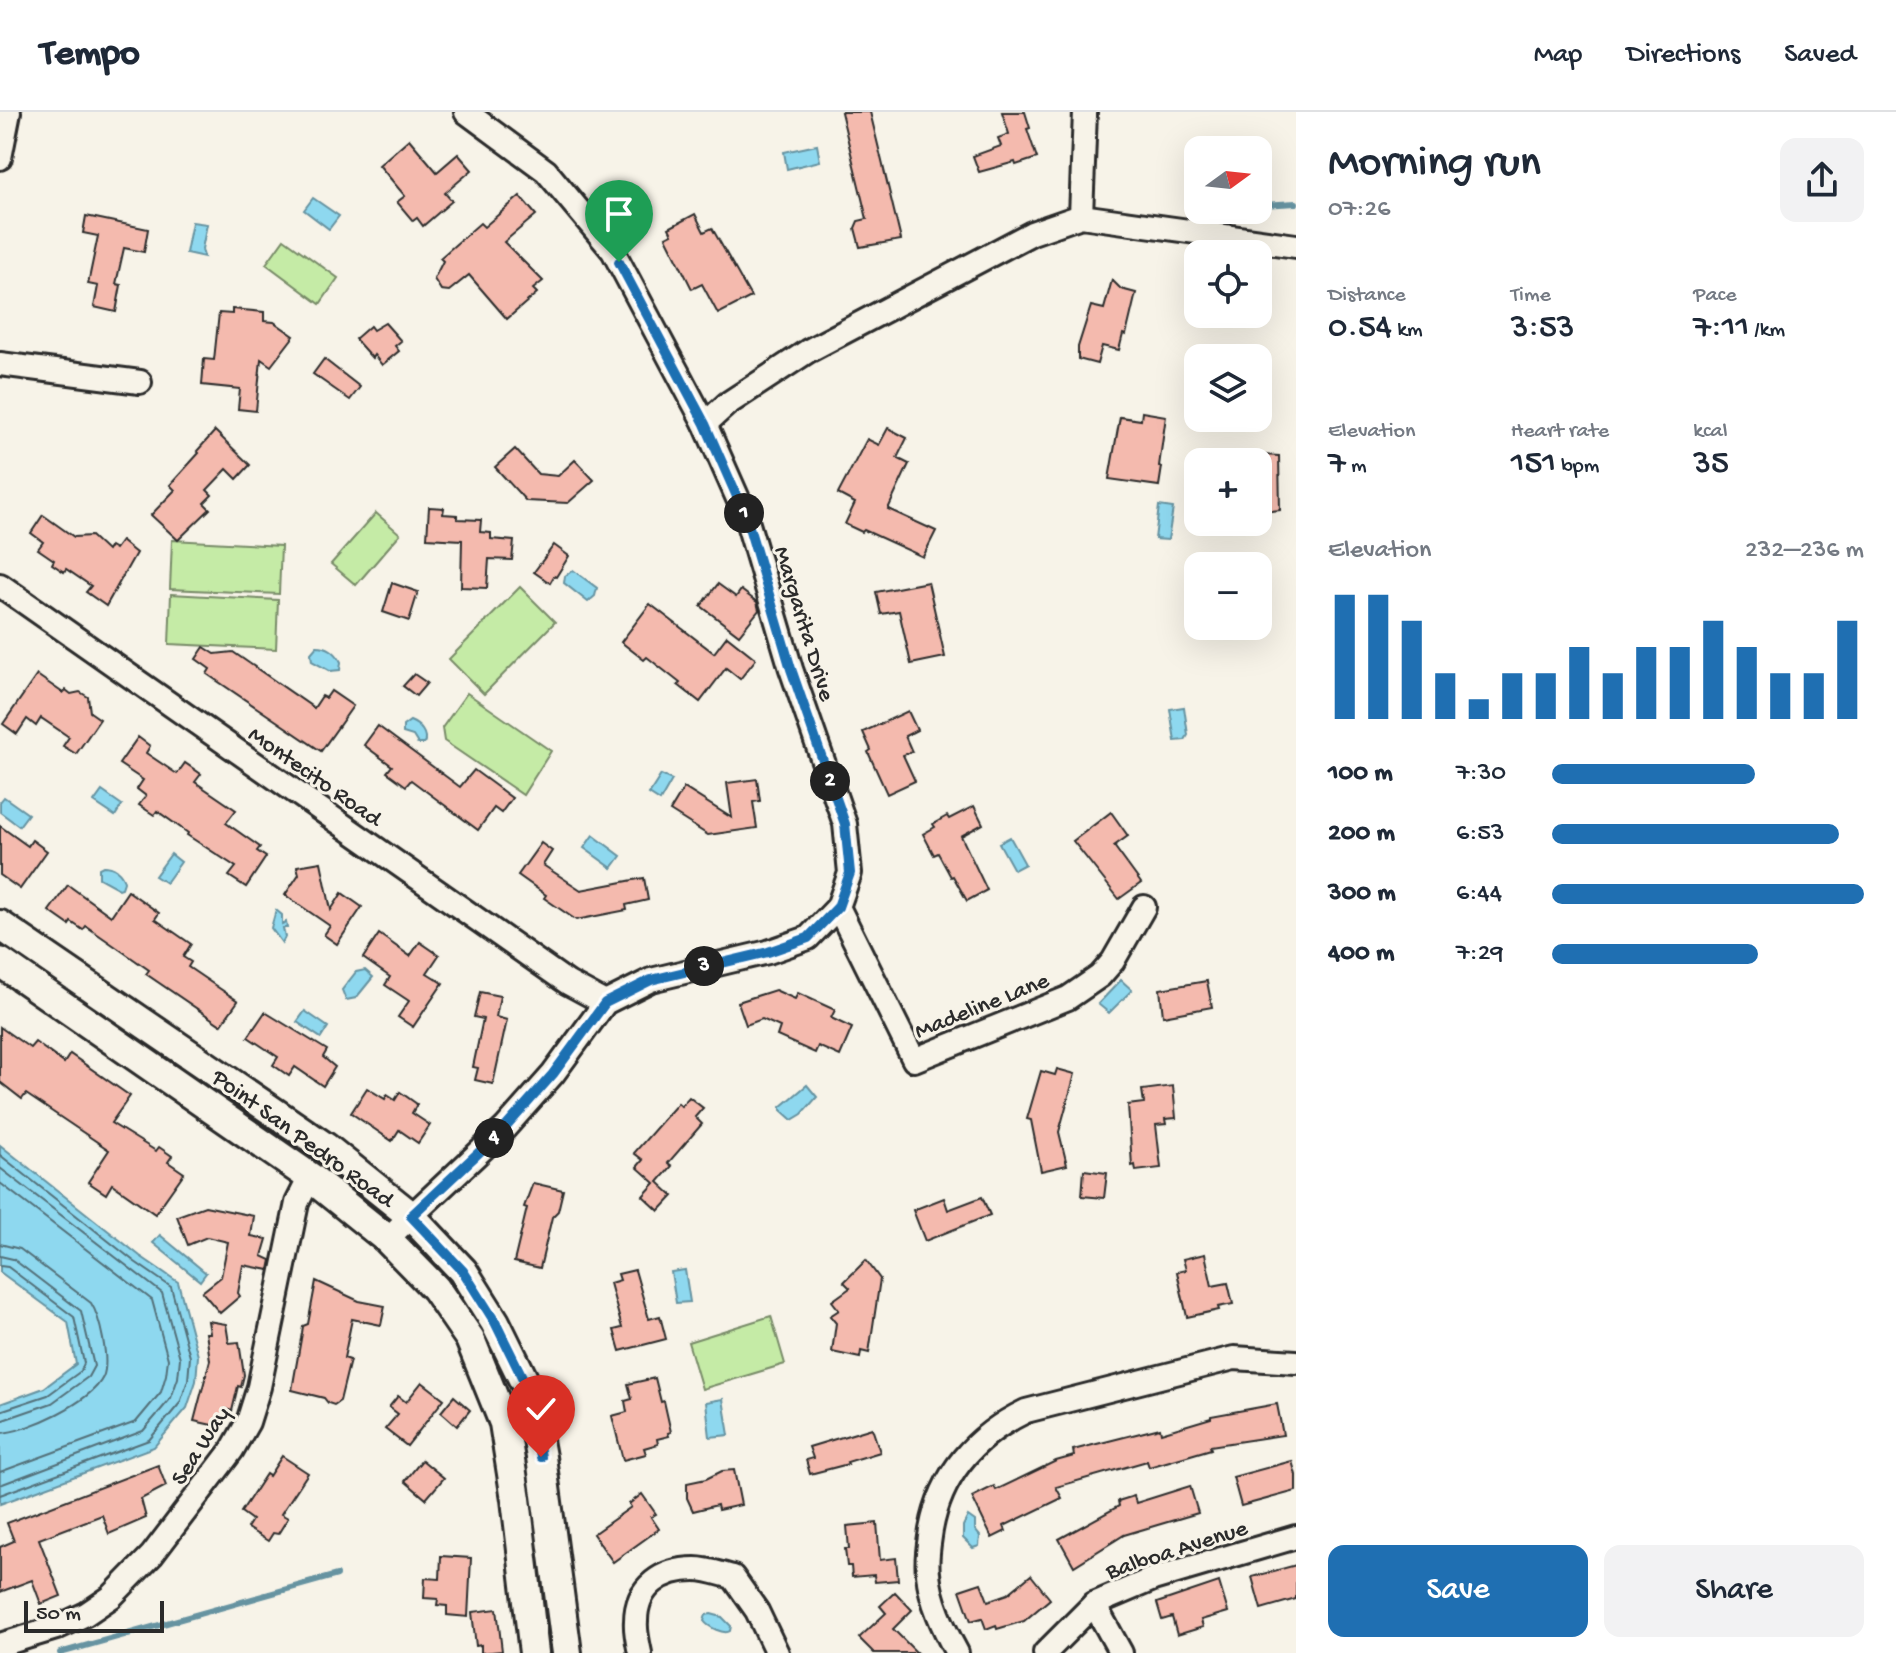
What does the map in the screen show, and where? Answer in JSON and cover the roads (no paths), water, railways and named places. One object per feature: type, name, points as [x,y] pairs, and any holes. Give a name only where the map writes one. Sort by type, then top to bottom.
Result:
[{"type":"main road","name":"Point San Pedro Road","points":[[0,925],[325,1147],[411,1216],[463,1271],[495,1322],[529,1391],[541,1457],[567,1653]]},
{"type":"main road","name":"Point San Pedro Road","points":[[0,962],[310,1177],[387,1239],[435,1288],[470,1339],[504,1423],[534,1653]]},
{"type":"street","points":[[0,158],[9,112]]},
{"type":"street","name":"Margarita Drive","points":[[387,1239],[505,1128],[553,1074],[605,1003],[651,980],[768,952],[808,938],[838,907],[850,873],[845,824],[791,669],[746,517],[705,424],[613,251],[546,171],[466,112]]},
{"type":"street","points":[[1081,216],[1085,112]]},
{"type":"street","points":[[705,424],[727,404],[808,351],[1032,233],[1081,216],[1296,246]]},
{"type":"street","points":[[0,364],[140,382]]},
{"type":"street","name":"Montecito Road","points":[[0,585],[568,983],[605,1003]]},
{"type":"street","name":"Madeline Lane","points":[[838,907],[914,1060],[1079,991],[1100,976],[1113,961],[1144,907]]},
{"type":"street","name":"Sea Way","points":[[0,1645],[56,1628],[86,1614],[111,1597],[152,1555],[232,1450],[254,1405],[297,1203],[310,1177]]},
{"type":"street","points":[[957,1653],[937,1608],[928,1574],[928,1551],[943,1489],[968,1451],[1000,1423],[1026,1411],[1234,1358],[1296,1362]]},
{"type":"street","name":"Balboa Avenue","points":[[1045,1653],[1094,1604],[1153,1579],[1296,1537]]},
{"type":"street","points":[[640,1653],[636,1622],[638,1603],[648,1588],[667,1571],[698,1568],[733,1577],[757,1611],[777,1653]]},
{"type":"street","points":[[1094,1604],[1121,1653]]},
{"type":"water","points":[[817,145],[820,161],[787,169],[784,152]]},
{"type":"water","points":[[313,198],[339,216],[329,229],[304,210]]},
{"type":"water","points":[[192,222],[207,224],[202,249],[204,257],[186,253]]},
{"type":"water","points":[[1159,506],[1173,508],[1168,540],[1155,539]]},
{"type":"water","points":[[573,570],[597,588],[595,596],[588,602],[564,583],[565,576]]},
{"type":"water","points":[[317,646],[334,653],[341,662],[340,670],[330,671],[312,661],[311,653]]},
{"type":"water","points":[[1184,707],[1188,735],[1185,740],[1175,741],[1170,709]]},
{"type":"water","points":[[410,721],[422,730],[424,744],[418,744],[413,736],[403,733],[403,726]]},
{"type":"water","points":[[661,775],[672,780],[660,801],[649,794]]},
{"type":"water","points":[[102,791],[122,805],[115,816],[94,802]]},
{"type":"water","points":[[4,797],[28,814],[19,826],[0,812],[0,802]]},
{"type":"water","points":[[593,835],[621,856],[612,868],[584,848]]},
{"type":"water","points":[[1010,837],[1025,864],[1014,870],[999,843]]},
{"type":"water","points":[[171,854],[181,862],[166,883],[155,876]]},
{"type":"water","points":[[99,868],[114,868],[119,873],[124,882],[122,888],[99,878]]},
{"type":"water","points":[[276,910],[282,915],[282,924],[286,922],[282,943],[271,928]]},
{"type":"water","points":[[365,970],[373,977],[356,998],[346,1000],[342,990],[356,972]]},
{"type":"water","points":[[1121,980],[1132,990],[1109,1013],[1098,1004]]},
{"type":"water","points":[[305,1011],[328,1027],[321,1038],[297,1022]]},
{"type":"water","points":[[807,1085],[817,1097],[792,1120],[781,1107]]},
{"type":"water","points":[[0,1145],[140,1256],[178,1282],[198,1356],[196,1381],[187,1408],[154,1447],[0,1504],[0,1404],[44,1388],[76,1364],[68,1322],[0,1272]]},
{"type":"water","points":[[160,1235],[206,1273],[200,1281],[153,1243]]},
{"type":"water","points":[[685,1270],[690,1302],[676,1303],[671,1272]]},
{"type":"water","points":[[723,1399],[729,1435],[710,1437],[706,1402]]},
{"type":"water","points":[[968,1516],[975,1521],[975,1530],[980,1536],[979,1546],[973,1548],[963,1538],[963,1526]]},
{"type":"water","points":[[706,1615],[722,1617],[731,1626],[730,1631],[720,1631],[706,1623]]},
{"type":"waterway","points":[[1272,204],[1296,203]]},
{"type":"waterway","points":[[60,1653],[337,1575]]}]
